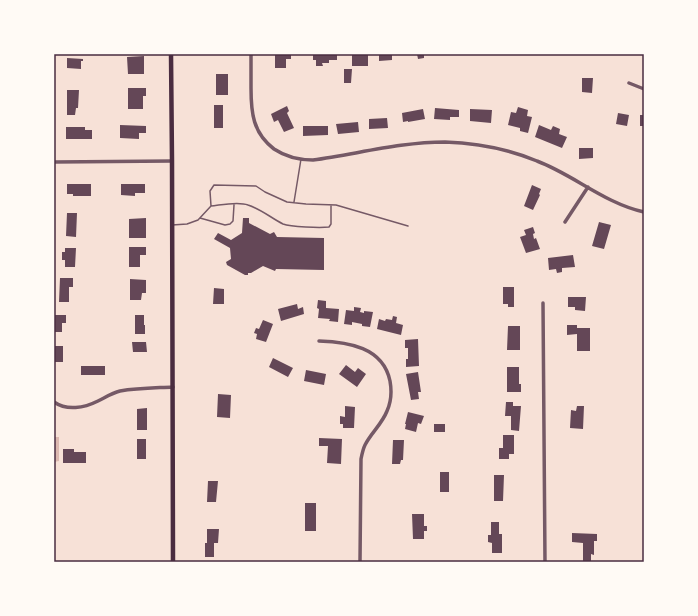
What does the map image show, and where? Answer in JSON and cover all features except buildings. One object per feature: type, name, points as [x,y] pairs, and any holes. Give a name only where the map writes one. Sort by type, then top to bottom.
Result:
[{"type":"main road","points":[[171,54],[173,562]]},
{"type":"street","points":[[251,54],[251,106],[253,118],[260,133],[278,152],[301,159],[313,160],[424,143],[445,142],[497,148],[538,161],[558,170],[608,199],[644,212]]},
{"type":"street","points":[[629,83],[644,89]]},
{"type":"street","points":[[54,162],[172,161]]},
{"type":"street","points":[[565,222],[588,187]]},
{"type":"street","points":[[543,303],[545,562]]},
{"type":"street","points":[[319,341],[353,345],[372,353],[385,367],[391,386],[390,404],[387,413],[365,444],[360,459],[360,562]]},
{"type":"street","points":[[54,402],[71,408],[82,407],[119,391],[173,387]]},
{"type":"lane","points":[[294,202],[301,159]]},
{"type":"lane","points":[[211,206],[210,191],[214,185],[256,186],[278,199],[287,202],[336,205],[408,226]]},
{"type":"lane","points":[[200,218],[225,225],[230,224],[233,221],[234,204]]},
{"type":"lane","points":[[172,225],[187,224],[198,220],[211,206],[247,204],[284,224],[291,226],[329,228],[331,224],[331,205]]},
{"type":"shaded area","points":[[54,437],[59,437],[59,461],[54,462]]}]
